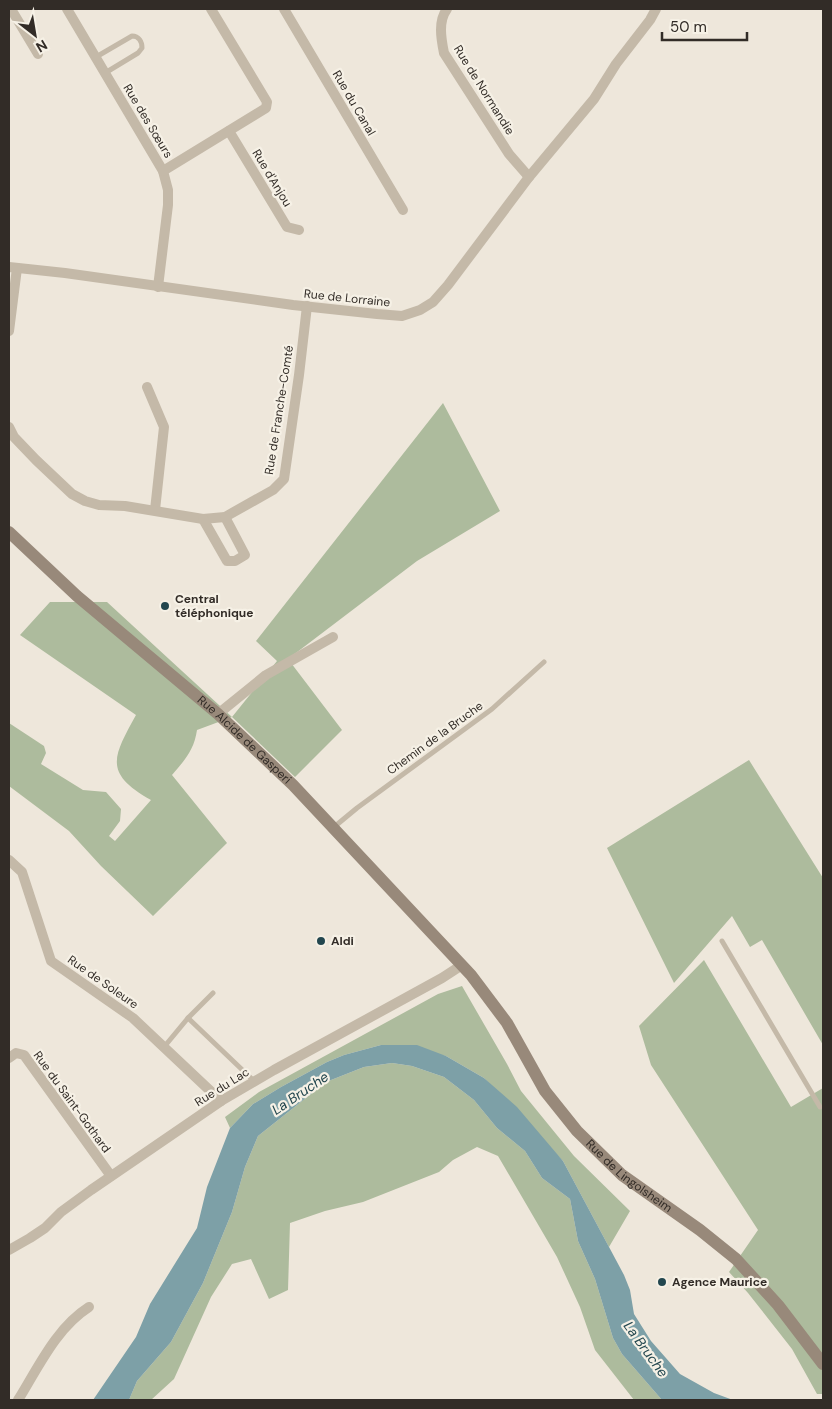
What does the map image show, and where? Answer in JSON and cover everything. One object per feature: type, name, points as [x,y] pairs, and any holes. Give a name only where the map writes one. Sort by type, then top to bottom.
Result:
[{"type":"main road","name":"Rue Alcide de Gasperi","points":[[9,532],[77,596],[218,714],[293,785],[462,965]]},
{"type":"main road","name":"Rue de Lingolsheim","points":[[462,965],[496,1007],[545,1091],[577,1131],[622,1175],[736,1258],[778,1305],[823,1364]]},
{"type":"street","points":[[11,9],[38,54]]},
{"type":"street","name":"Rue des Sœurs","points":[[68,9],[163,171],[168,190],[168,205],[158,287]]},
{"type":"street","points":[[163,171],[266,108],[267,102],[211,9]]},
{"type":"street","name":"Rue du Canal","points":[[284,9],[402,210]]},
{"type":"street","name":"Rue de Normandie","points":[[447,9],[444,14],[440,34],[444,53],[509,154],[529,177]]},
{"type":"street","name":"Rue de Lorraine","points":[[13,267],[307,306],[402,316],[420,310],[433,302],[448,285],[529,177],[594,99],[616,64],[650,20],[656,9]]},
{"type":"street","name":"Rue d'Anjou","points":[[229,131],[287,227],[299,230]]},
{"type":"street","points":[[9,331],[13,267]]},
{"type":"street","name":"Rue de Franche-Comté","points":[[9,427],[14,437],[36,460],[78,498],[99,505],[155,510],[203,518],[225,517],[273,490],[284,479],[307,306]]},
{"type":"street","points":[[147,387],[164,427],[155,510]]},
{"type":"street","points":[[203,518],[227,561],[235,561],[245,555],[225,517]]},
{"type":"street","points":[[218,714],[266,675],[333,637]]},
{"type":"street","name":"Rue de Soleure","points":[[9,860],[22,872],[51,961],[133,1018],[221,1101]]},
{"type":"street","name":"Rue du Lac","points":[[9,1250],[45,1228],[60,1212],[221,1101],[462,965]]},
{"type":"street","name":"Rue du Saint-Gothard","points":[[9,1058],[16,1053],[24,1055],[111,1176]]},
{"type":"street","points":[[18,1400],[61,1331],[79,1313],[89,1307]]},
{"type":"lane","points":[[96,57],[132,36],[138,37],[142,43],[141,50],[138,53],[104,73]]},
{"type":"lane","name":"Chemin de la Bruche","points":[[334,828],[357,808],[492,709],[544,662]]},
{"type":"lane","points":[[722,941],[820,1107]]},
{"type":"lane","points":[[163,1047],[213,993]]},
{"type":"lane","points":[[188,1018],[254,1081]]},
{"type":"green space","points":[[443,403],[500,511],[417,561],[288,659],[342,730],[295,777],[232,717],[277,661],[256,641]]},
{"type":"green space","points":[[50,602],[107,602],[232,717],[197,730],[191,749],[172,775],[227,843],[153,916],[101,866],[69,831],[9,786],[9,723],[44,746],[46,753],[41,764],[83,790],[106,792],[121,809],[120,821],[109,836],[115,841],[151,800],[125,781],[119,772],[117,763],[122,742],[136,715],[20,635]]},
{"type":"green space","points":[[749,760],[823,878],[823,1045],[762,940],[750,947],[732,916],[674,983],[607,848]]},
{"type":"green space","points":[[704,960],[791,1107],[823,1088],[823,1394],[817,1394],[792,1349],[729,1272],[758,1230],[651,1065],[639,1026]]},
{"type":"green space","points":[[462,986],[521,1091],[574,1156],[630,1211],[609,1247],[563,1161],[484,1078],[446,1056],[381,1045],[344,1055],[327,1062],[253,1104],[230,1128],[225,1117],[259,1092],[438,994]]},
{"type":"green space","points":[[392,1063],[412,1066],[444,1077],[474,1100],[497,1128],[525,1151],[542,1178],[570,1199],[578,1241],[595,1279],[613,1338],[622,1354],[662,1400],[634,1400],[595,1350],[580,1307],[557,1257],[498,1156],[477,1147],[453,1160],[439,1172],[363,1202],[325,1211],[290,1223],[288,1290],[269,1299],[251,1259],[232,1264],[211,1297],[174,1379],[151,1400],[129,1400],[137,1381],[171,1342],[203,1283],[232,1212],[245,1167],[258,1136],[326,1082],[364,1067]]},
{"type":"water","name":"La Bruche","points":[[381,1045],[417,1045],[446,1056],[484,1078],[517,1107],[563,1161],[624,1275],[630,1290],[634,1314],[651,1341],[680,1374],[714,1393],[733,1400],[662,1400],[622,1354],[613,1338],[595,1279],[578,1241],[570,1199],[542,1178],[525,1151],[497,1128],[474,1100],[444,1077],[412,1066],[392,1063],[364,1067],[326,1082],[258,1136],[245,1167],[232,1212],[203,1283],[171,1342],[137,1381],[129,1400],[93,1400],[136,1337],[150,1304],[197,1228],[207,1187],[230,1128],[253,1104],[281,1087],[327,1062],[344,1055]]},
{"type":"place","name":"Central téléphonique","points":[[165,606]]},
{"type":"place","name":"Aldi","points":[[321,941]]},
{"type":"place","name":"Agence Maurice","points":[[662,1282]]}]
